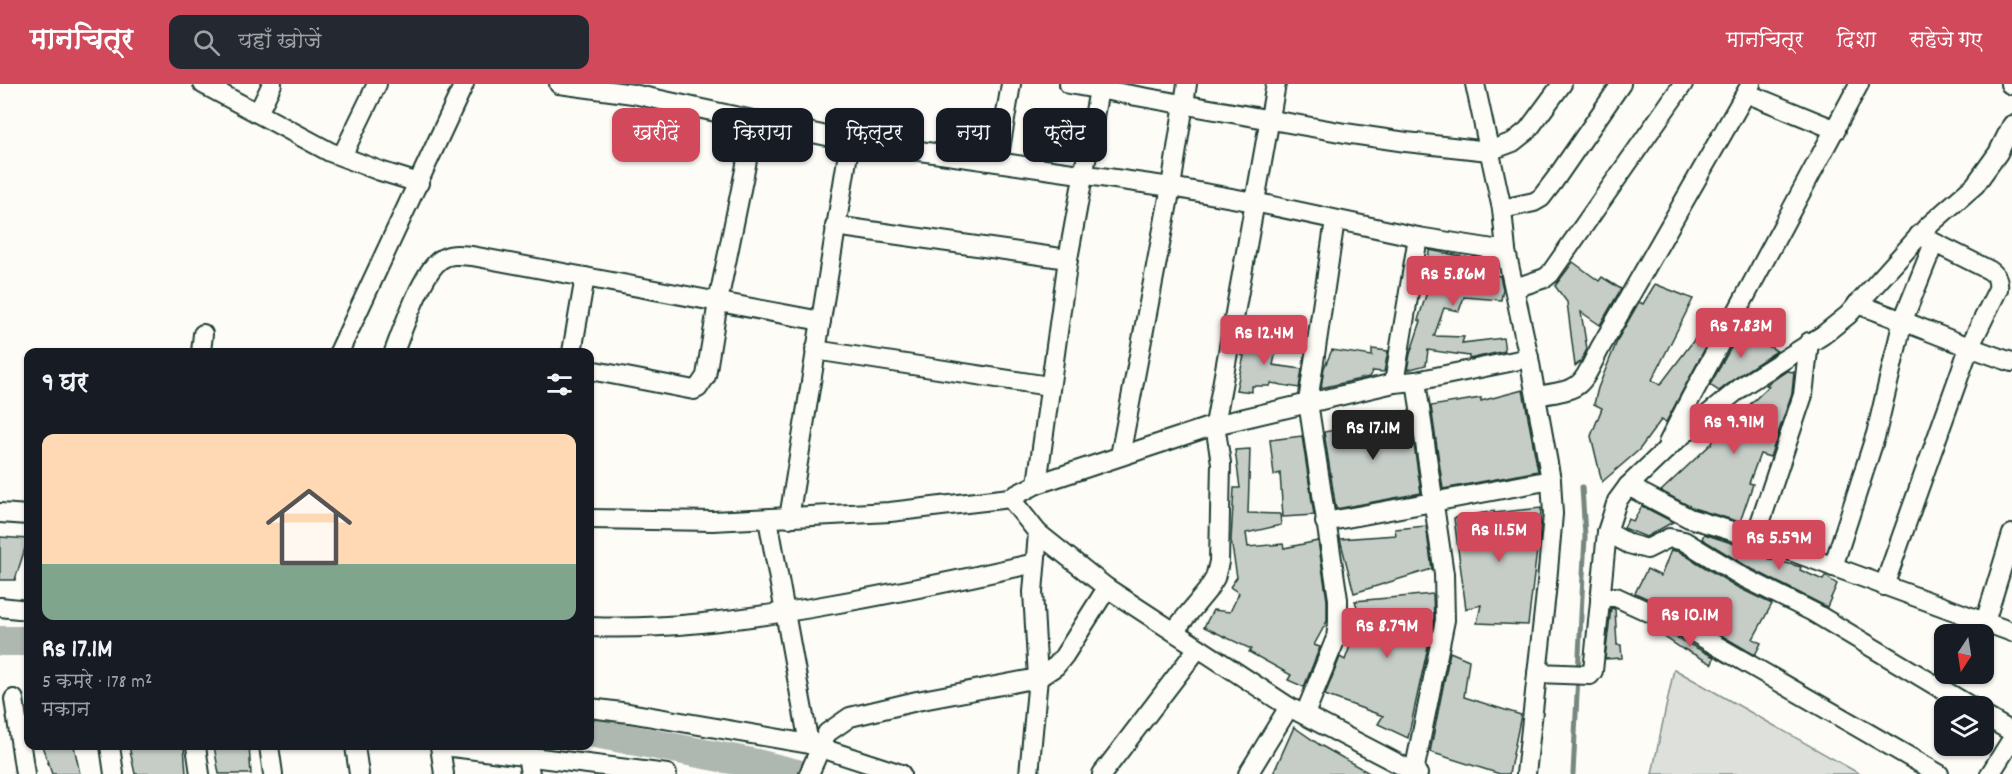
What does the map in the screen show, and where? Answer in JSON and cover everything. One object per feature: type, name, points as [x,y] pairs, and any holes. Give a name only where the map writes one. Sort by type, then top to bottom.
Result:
[{"type":"street","points":[[203,84],[342,156],[419,183]]},
{"type":"street","points":[[258,113],[272,84]]},
{"type":"street","points":[[342,156],[377,84]]},
{"type":"street","points":[[341,348],[464,84]]},
{"type":"street","points":[[559,84],[639,92],[712,110]]},
{"type":"street","points":[[639,92],[660,84]]},
{"type":"street","points":[[1007,108],[1011,84]]},
{"type":"street","points":[[1069,84],[1100,86],[1182,104],[1406,142],[1500,147],[1528,130],[1562,84]]},
{"type":"street","points":[[1120,456],[1171,187],[1182,104],[1187,84]]},
{"type":"street","points":[[1174,631],[1207,591],[1215,578],[1219,562],[1221,463],[1215,425],[1276,84]]},
{"type":"street","points":[[1507,208],[1534,202],[1541,198],[1621,84]]},
{"type":"street","points":[[1529,284],[1683,84]]},
{"type":"street","points":[[1665,450],[1859,84]]},
{"type":"street","points":[[1037,484],[1068,259],[1100,86]]},
{"type":"street","points":[[1483,87],[1500,147],[1507,208],[1506,251],[1529,284],[1529,358],[1555,393],[1551,480],[1553,514],[1526,774]]},
{"type":"street","points":[[1555,393],[1585,377],[1748,89],[1836,130]]},
{"type":"street","points":[[1537,672],[1590,675],[1594,664],[1607,532],[1617,501],[1628,486],[1665,450],[1744,385],[1823,335],[1848,315],[1927,239],[1975,185],[1998,153],[2012,125]]},
{"type":"street","points":[[594,371],[694,390],[698,388],[706,376],[746,162]]},
{"type":"street","points":[[789,518],[846,162]]},
{"type":"street","points":[[1005,162],[1171,187],[1418,237],[1506,251]]},
{"type":"street","points":[[1248,774],[1297,710],[1336,638],[1338,599],[1308,402],[1335,220]]},
{"type":"street","points":[[835,226],[1068,259]]},
{"type":"street","points":[[1394,383],[1418,237]]},
{"type":"street","points":[[1833,567],[1876,434],[1903,320],[1927,239]]},
{"type":"street","points":[[1884,586],[1969,348],[1998,289],[1997,278],[1989,270],[1927,239]]},
{"type":"street","points":[[396,348],[427,276],[440,260],[453,255],[472,256],[821,321]]},
{"type":"street","points":[[573,348],[585,277]]},
{"type":"street","points":[[1857,304],[1903,320],[1969,348],[2012,362]]},
{"type":"street","points":[[201,348],[202,334]]},
{"type":"street","points":[[1755,538],[1803,395],[1809,342]]},
{"type":"street","points":[[815,350],[1049,386]]},
{"type":"street","points":[[594,519],[713,521],[789,518],[890,512],[1010,498],[1037,484],[1215,425],[1394,383],[1416,381],[1529,358]]},
{"type":"street","points":[[1010,498],[1038,533],[1107,588],[1297,710],[1416,773],[1445,620],[1444,574],[1416,381]]},
{"type":"street","points":[[1325,522],[1551,480]]},
{"type":"street","points":[[1628,486],[1689,518],[1755,538],[2012,632]]},
{"type":"street","points":[[0,513],[24,515]]},
{"type":"street","points":[[768,519],[784,612],[815,749]]},
{"type":"street","points":[[1607,532],[1629,544],[1647,549],[1669,538],[1684,541],[1743,577],[1813,612],[1953,696]]},
{"type":"street","points":[[1029,774],[1037,711],[1038,678],[1033,592],[1038,533]]},
{"type":"street","points":[[1985,622],[2012,534]]},
{"type":"street","points":[[594,627],[656,627],[715,623],[888,595],[1035,563]]},
{"type":"street","points":[[809,774],[815,749],[827,733],[850,717],[917,700],[1038,678],[1056,666],[1064,656],[1107,588]]},
{"type":"street","points":[[1600,597],[1617,597],[1693,632],[1939,774]]},
{"type":"street","points":[[0,607],[24,610]]},
{"type":"street","points":[[1102,774],[1198,648]]},
{"type":"street","points":[[14,699],[25,774]]},
{"type":"street","points":[[594,709],[815,749],[901,774]]},
{"type":"street","points":[[1994,721],[2012,732]]},
{"type":"street","points":[[1990,774],[2012,738]]},
{"type":"street","points":[[111,750],[114,774]]},
{"type":"street","points":[[197,750],[200,774]]},
{"type":"street","points":[[270,750],[273,774]]},
{"type":"street","points":[[356,750],[359,774]]},
{"type":"street","points":[[442,750],[444,774]]},
{"type":"street","points":[[480,750],[667,774]]},
{"type":"street","points":[[527,755],[530,774]]},
{"type":"shaded area","points":[[1674,669],[1860,774],[1652,774]]},
{"type":"building","points":[[1429,250],[1471,258],[1468,269],[1500,276],[1503,289],[1501,300],[1464,297],[1459,311],[1444,308],[1434,336],[1464,337],[1462,343],[1503,338],[1505,351],[1469,359],[1469,356],[1428,350],[1426,365],[1407,370],[1427,292]]},
{"type":"building","points":[[1573,262],[1599,281],[1602,277],[1621,289],[1600,325],[1581,312],[1587,349],[1581,361],[1575,366],[1567,302],[1555,286]]},
{"type":"building","points":[[1655,284],[1693,299],[1652,380],[1660,385],[1710,319],[1718,324],[1666,422],[1661,420],[1639,450],[1602,482],[1591,436],[1602,408],[1594,404],[1598,388],[1618,339],[1639,302],[1643,304]]},
{"type":"building","points":[[1252,330],[1278,342],[1273,365],[1302,369],[1299,388],[1271,383],[1270,386],[1252,386],[1252,392],[1236,390],[1244,356],[1241,355]]},
{"type":"building","points":[[1741,330],[1777,351],[1719,391],[1710,385]]},
{"type":"building","points":[[1372,349],[1388,351],[1384,372],[1373,371],[1369,377],[1321,388],[1324,368],[1332,350],[1372,356]]},
{"type":"building","points":[[1787,371],[1794,372],[1792,393],[1770,457],[1760,454],[1749,483],[1753,484],[1740,522],[1693,508],[1661,491],[1712,443],[1715,434],[1734,412],[1739,415],[1769,386],[1766,385]]},
{"type":"building","points":[[1523,390],[1538,471],[1443,489],[1431,406],[1481,398],[1481,401]]},
{"type":"building","points":[[1409,411],[1421,493],[1336,509],[1324,432],[1371,423],[1371,419],[1393,416],[1392,412]]},
{"type":"building","points":[[1302,436],[1314,515],[1283,517],[1280,473],[1274,475],[1270,440]]},
{"type":"building","points":[[1250,449],[1248,513],[1280,514],[1281,525],[1246,533],[1248,547],[1283,544],[1284,548],[1318,541],[1327,600],[1327,621],[1314,645],[1320,647],[1304,687],[1288,680],[1291,675],[1249,652],[1251,649],[1204,627],[1213,610],[1230,612],[1239,593],[1230,587],[1237,577],[1231,540],[1234,488],[1240,488],[1235,450]]},
{"type":"building","points":[[1642,506],[1673,522],[1646,537],[1624,528],[1628,519],[1633,521]]},
{"type":"building","points":[[1541,508],[1539,550],[1537,550],[1528,625],[1477,623],[1481,605],[1466,609],[1454,518],[1494,511],[1494,513]]},
{"type":"building","points":[[1426,526],[1432,569],[1354,593],[1340,539],[1396,535],[1395,529]]},
{"type":"building","points":[[1704,534],[1771,556],[1769,560],[1782,560],[1782,562],[1801,567],[1800,570],[1823,580],[1825,576],[1837,584],[1827,607],[1748,567],[1702,539]]},
{"type":"building","points":[[0,537],[24,539],[24,552],[15,580],[0,580]]},
{"type":"building","points":[[1671,550],[1680,552],[1737,587],[1772,604],[1753,639],[1761,643],[1755,655],[1705,626],[1710,626],[1712,620],[1655,602],[1635,593],[1647,569],[1661,576]]},
{"type":"building","points":[[1433,594],[1434,619],[1408,738],[1378,724],[1383,716],[1325,695],[1340,657],[1345,660],[1353,638],[1358,637],[1357,628],[1361,619],[1355,601]]},
{"type":"building","points":[[1611,608],[1615,609],[1617,645],[1621,645],[1622,658],[1605,659]]},
{"type":"building","points":[[1666,632],[1714,657],[1712,664],[1663,636]]},
{"type":"building","points":[[1450,652],[1469,660],[1464,697],[1521,715],[1509,774],[1500,774],[1430,752]]},
{"type":"building","points":[[1294,727],[1320,745],[1371,774],[1273,774]]},
{"type":"building","points":[[43,750],[75,750],[80,774],[52,774]]},
{"type":"building","points":[[130,750],[184,750],[186,774],[135,774]]},
{"type":"building","points":[[215,750],[249,750],[251,774],[219,774]]},
{"type":"waterway","points":[[1573,774],[1585,536],[1582,487]]},
{"type":"waterway","points":[[0,641],[24,641]]},
{"type":"waterway","points":[[594,733],[757,764],[797,774]]}]
